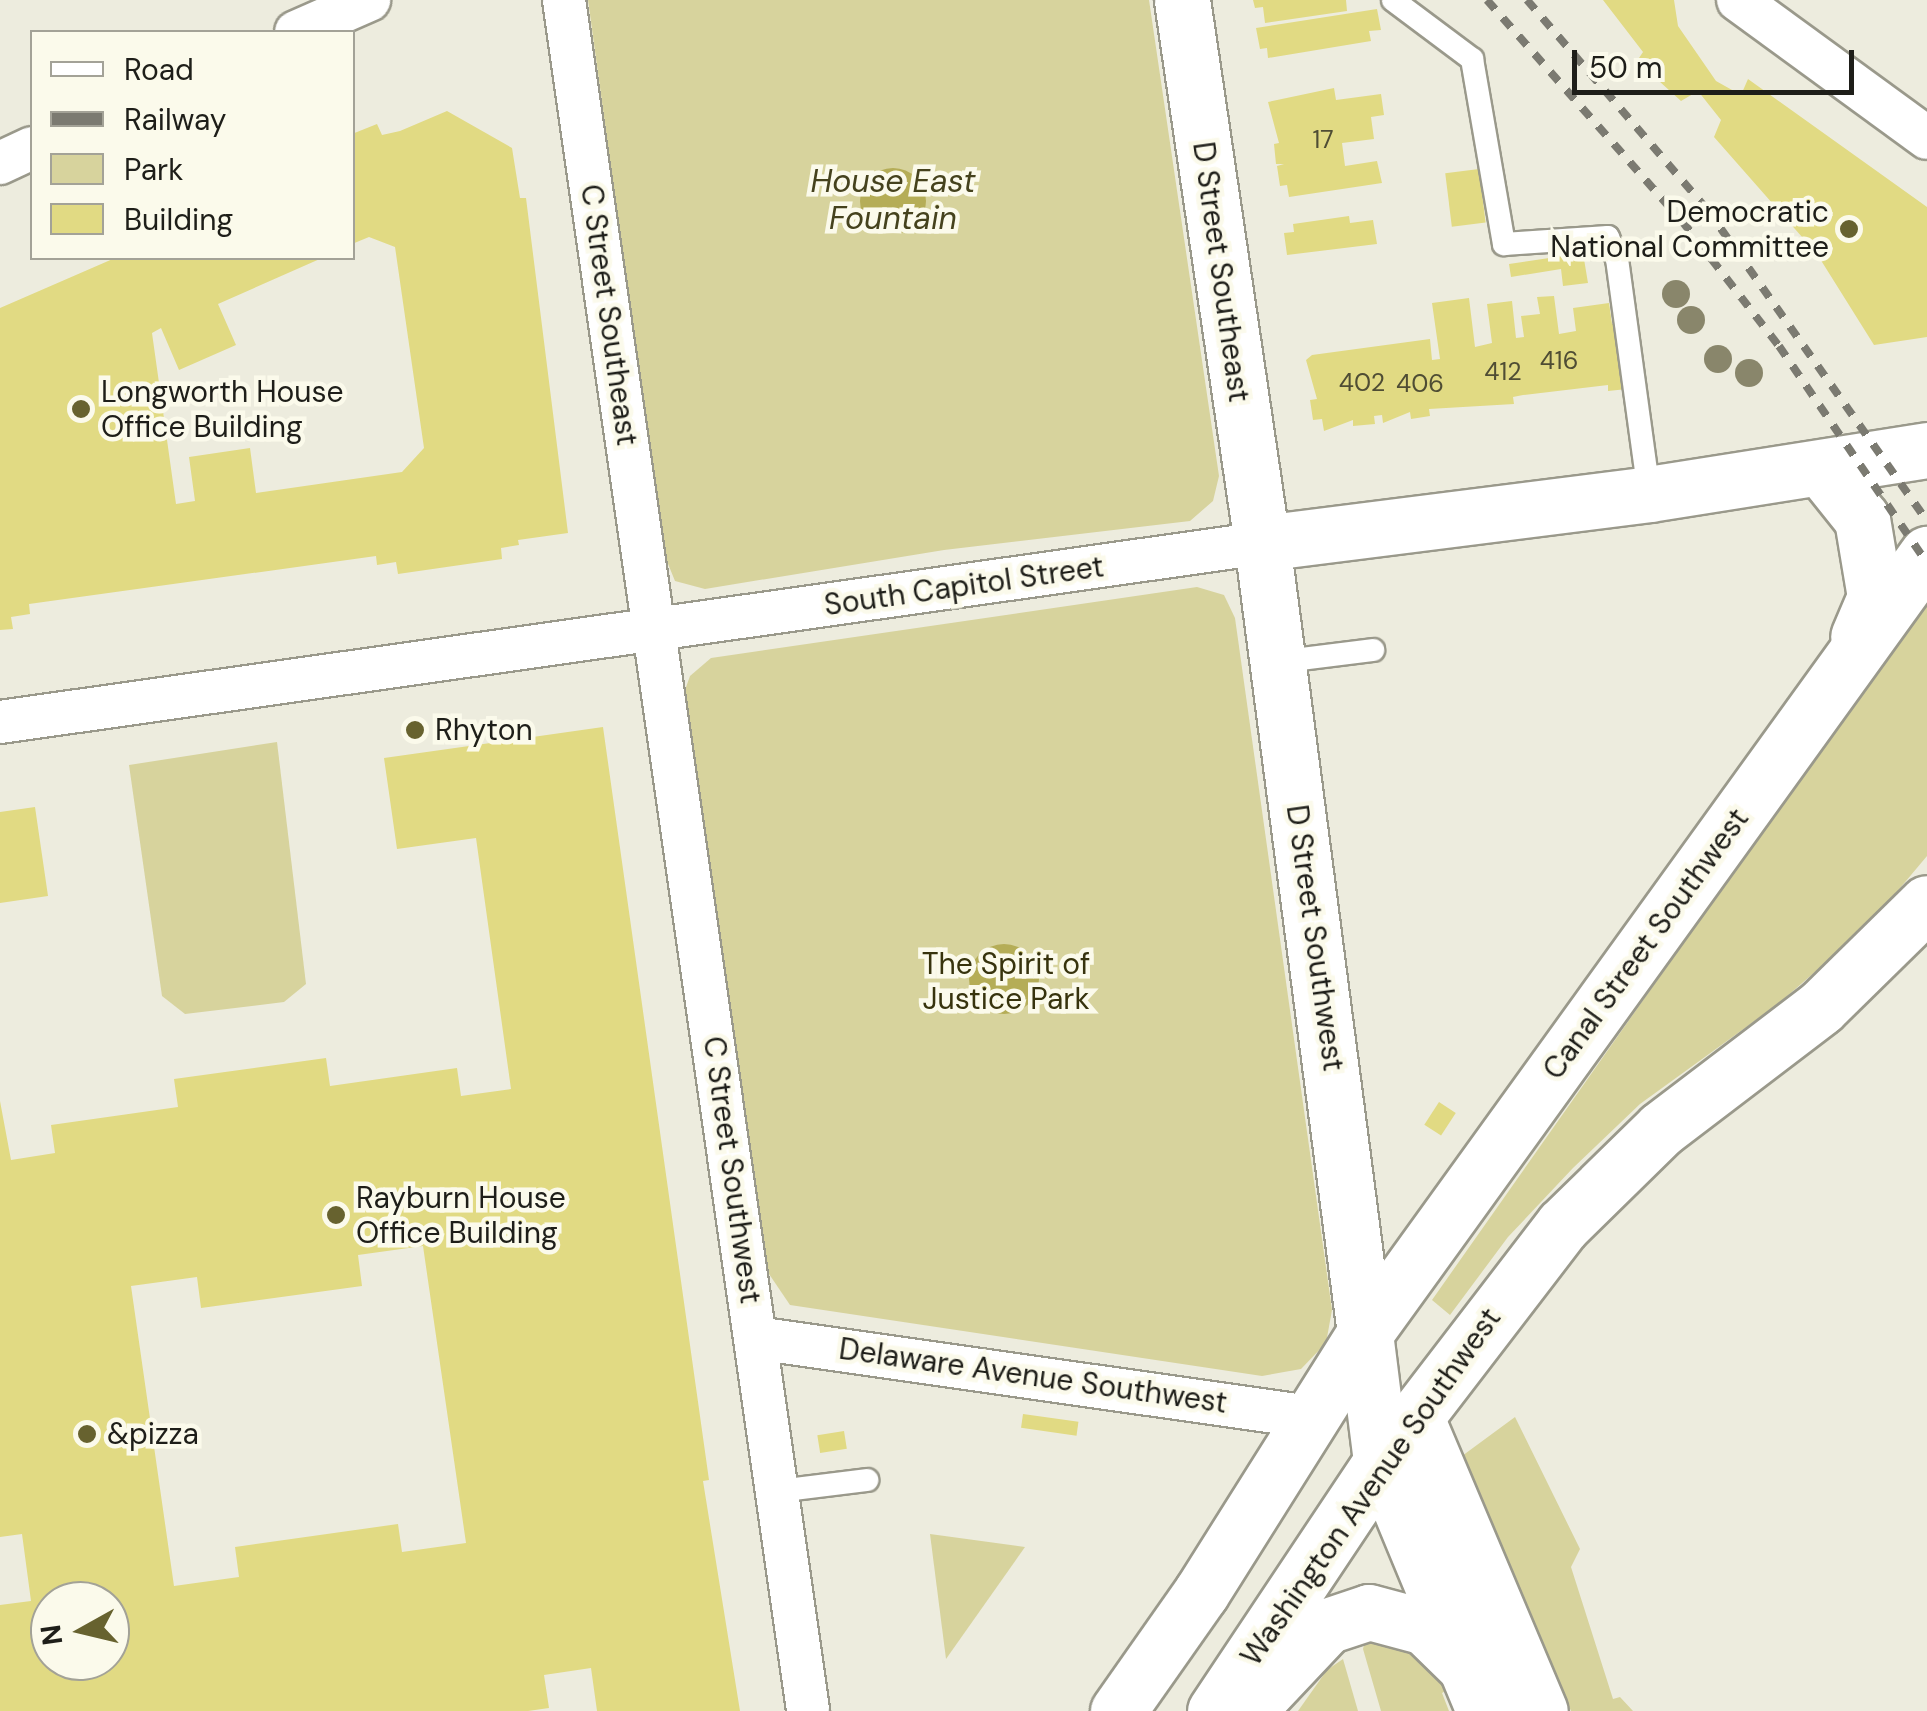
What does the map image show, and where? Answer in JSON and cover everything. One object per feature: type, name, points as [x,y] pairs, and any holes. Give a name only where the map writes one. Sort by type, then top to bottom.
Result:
[{"type":"main road","name":"D Street Southeast","points":[[1182,0],[1262,543]]},
{"type":"main road","name":"South Capitol Street","points":[[1262,543],[1649,494],[1927,450]]},
{"type":"main road","points":[[1822,469],[1862,519],[1875,597],[1847,663]]},
{"type":"main road","name":"D Street Southwest","points":[[1262,543],[1381,1462],[1474,1688]]},
{"type":"main road","name":"Canal Street Southwest","points":[[1365,1334],[1927,554]]},
{"type":"main road","name":"Washington Avenue Southwest","points":[[1215,1711],[1381,1462],[1517,1282],[1610,1175],[1821,1007],[1927,903]]},
{"type":"main road","points":[[1118,1711],[1202,1594],[1365,1334],[1416,1418],[1540,1711]]},
{"type":"main road","points":[[1246,1711],[1328,1626],[1369,1612],[1426,1627],[1474,1688]]},
{"type":"street","points":[[301,30],[370,0]]},
{"type":"street","name":"C Street Southeast","points":[[564,0],[655,630]]},
{"type":"street","points":[[1738,0],[1927,138]]},
{"type":"street","points":[[0,163],[30,149]]},
{"type":"street","name":"South Capitol Street","points":[[0,722],[1262,543]]},
{"type":"street","name":"C Street Southwest","points":[[655,630],[808,1711]]},
{"type":"street","name":"Delaware Avenue Southwest","points":[[756,1338],[1310,1417]]},
{"type":"lane","points":[[1393,0],[1472,59],[1504,244],[1608,237],[1617,259],[1649,494]]},
{"type":"lane","points":[[1277,662],[1373,650]]},
{"type":"lane","points":[[778,1491],[867,1480]]},
{"type":"green space","points":[[588,0],[1149,0],[1219,476],[1213,501],[1190,521],[944,550],[705,589],[675,581],[664,554]]},
{"type":"green space","name":"The Spirit of Justice Park","points":[[1197,587],[1224,595],[1235,618],[1332,1310],[1326,1343],[1301,1369],[1262,1376],[790,1305],[767,1271],[685,690],[690,676],[711,658]]},
{"type":"green space","points":[[1927,597],[1927,856],[1869,925],[1778,1004],[1640,1104],[1573,1168],[1508,1237],[1450,1315],[1432,1300]]},
{"type":"green space","points":[[277,742],[306,984],[284,1002],[185,1014],[162,996],[129,765]]},
{"type":"green space","points":[[1515,1417],[1580,1549],[1571,1567],[1613,1699],[1620,1697],[1633,1711],[1571,1711],[1462,1456]]},
{"type":"green space","points":[[930,1534],[1025,1547],[946,1659]]},
{"type":"green space","points":[[1368,1628],[1401,1636],[1449,1689],[1442,1693],[1449,1711],[1381,1711],[1363,1649]]},
{"type":"green space","points":[[1343,1659],[1358,1711],[1298,1711],[1327,1670]]},
{"type":"water","name":"House East Fountain","points":[[893,168],[917,177],[926,201],[917,225],[893,234],[869,225],[860,201],[869,177]]},
{"type":"water","points":[[1004,944],[1029,954],[1039,979],[1029,1004],[1004,1014],[979,1004],[969,979],[979,954]]},
{"type":"building","points":[[1253,0],[1346,0],[1347,11],[1265,23],[1263,7],[1255,8]]},
{"type":"building","points":[[1603,0],[1674,0],[1678,26],[1716,81],[1741,95],[1748,79],[1927,207],[1927,337],[1874,345],[1817,254],[1714,137],[1721,120],[1698,91],[1681,101],[1637,61],[1643,52]]},
{"type":"building","points":[[1377,9],[1381,30],[1369,31],[1371,41],[1268,58],[1267,48],[1260,49],[1256,28]]},
{"type":"building","points":[[1334,88],[1336,100],[1381,94],[1384,115],[1371,117],[1374,139],[1342,143],[1345,166],[1377,161],[1382,183],[1289,197],[1287,185],[1280,186],[1277,166],[1284,164],[1276,164],[1274,144],[1279,143],[1268,102]]},
{"type":"building","name":"Longworth House Office Building","points":[[447,111],[512,148],[520,198],[526,198],[568,533],[518,540],[519,545],[501,548],[502,559],[398,574],[396,562],[377,565],[376,556],[29,604],[30,614],[11,617],[13,629],[0,630],[0,308],[110,260],[317,260],[218,304],[236,345],[179,370],[161,328],[152,333],[176,504],[195,501],[189,457],[250,448],[256,493],[402,472],[424,448],[395,247],[369,237],[355,243],[355,133],[377,124],[382,135]]},
{"type":"building","points":[[1479,169],[1486,223],[1452,227],[1445,173]]},
{"type":"building","points":[[1349,216],[1350,223],[1373,220],[1377,244],[1287,255],[1284,233],[1294,232],[1293,224]]},
{"type":"building","points":[[1583,253],[1588,283],[1563,286],[1561,269],[1511,277],[1509,264]]},
{"type":"building","points":[[1554,296],[1559,334],[1576,331],[1573,308],[1609,303],[1612,324],[1619,323],[1627,389],[1608,391],[1608,385],[1523,395],[1513,397],[1514,404],[1429,409],[1430,416],[1411,419],[1410,412],[1383,423],[1382,415],[1374,416],[1375,424],[1353,426],[1353,420],[1324,431],[1322,419],[1313,420],[1310,400],[1317,399],[1306,360],[1312,355],[1430,339],[1432,360],[1440,359],[1432,303],[1469,298],[1475,347],[1492,343],[1487,304],[1512,301],[1516,338],[1524,337],[1521,316],[1540,314],[1537,297]]},
{"type":"building","name":"Rayburn House Office Building","points":[[603,727],[709,1480],[703,1481],[740,1711],[597,1711],[591,1668],[544,1675],[549,1708],[528,1711],[0,1711],[0,1605],[30,1601],[30,1681],[130,1681],[130,1581],[30,1581],[30,1594],[22,1534],[0,1537],[0,1101],[11,1160],[55,1153],[51,1125],[178,1107],[174,1079],[326,1058],[330,1086],[457,1068],[461,1096],[511,1089],[476,838],[397,849],[384,758]],"holes":[[[423,1246],[466,1543],[402,1552],[398,1524],[235,1547],[239,1577],[174,1586],[131,1286],[197,1277],[201,1308],[362,1286],[358,1255]]]},
{"type":"building","points":[[35,807],[48,896],[0,903],[0,812]]},
{"type":"building","points":[[1439,1102],[1456,1113],[1441,1136],[1424,1125]]},
{"type":"building","points":[[1023,1414],[1078,1422],[1077,1436],[1021,1428]]},
{"type":"building","points":[[844,1431],[847,1449],[820,1453],[817,1435]]},
{"type":"railway","points":[[1487,0],[1682,221],[1779,346],[1927,563]]},
{"type":"railway","points":[[1527,0],[1707,209],[1927,521]]},
{"type":"place","name":"Democratic National Committee","points":[[1849,229]]},
{"type":"place","name":"Longworth House Office Building","points":[[81,409]]},
{"type":"place","name":"Rhyton","points":[[415,730]]},
{"type":"place","name":"Rayburn House Office Building","points":[[336,1215]]},
{"type":"place","name":"&pizza","points":[[87,1434]]}]
